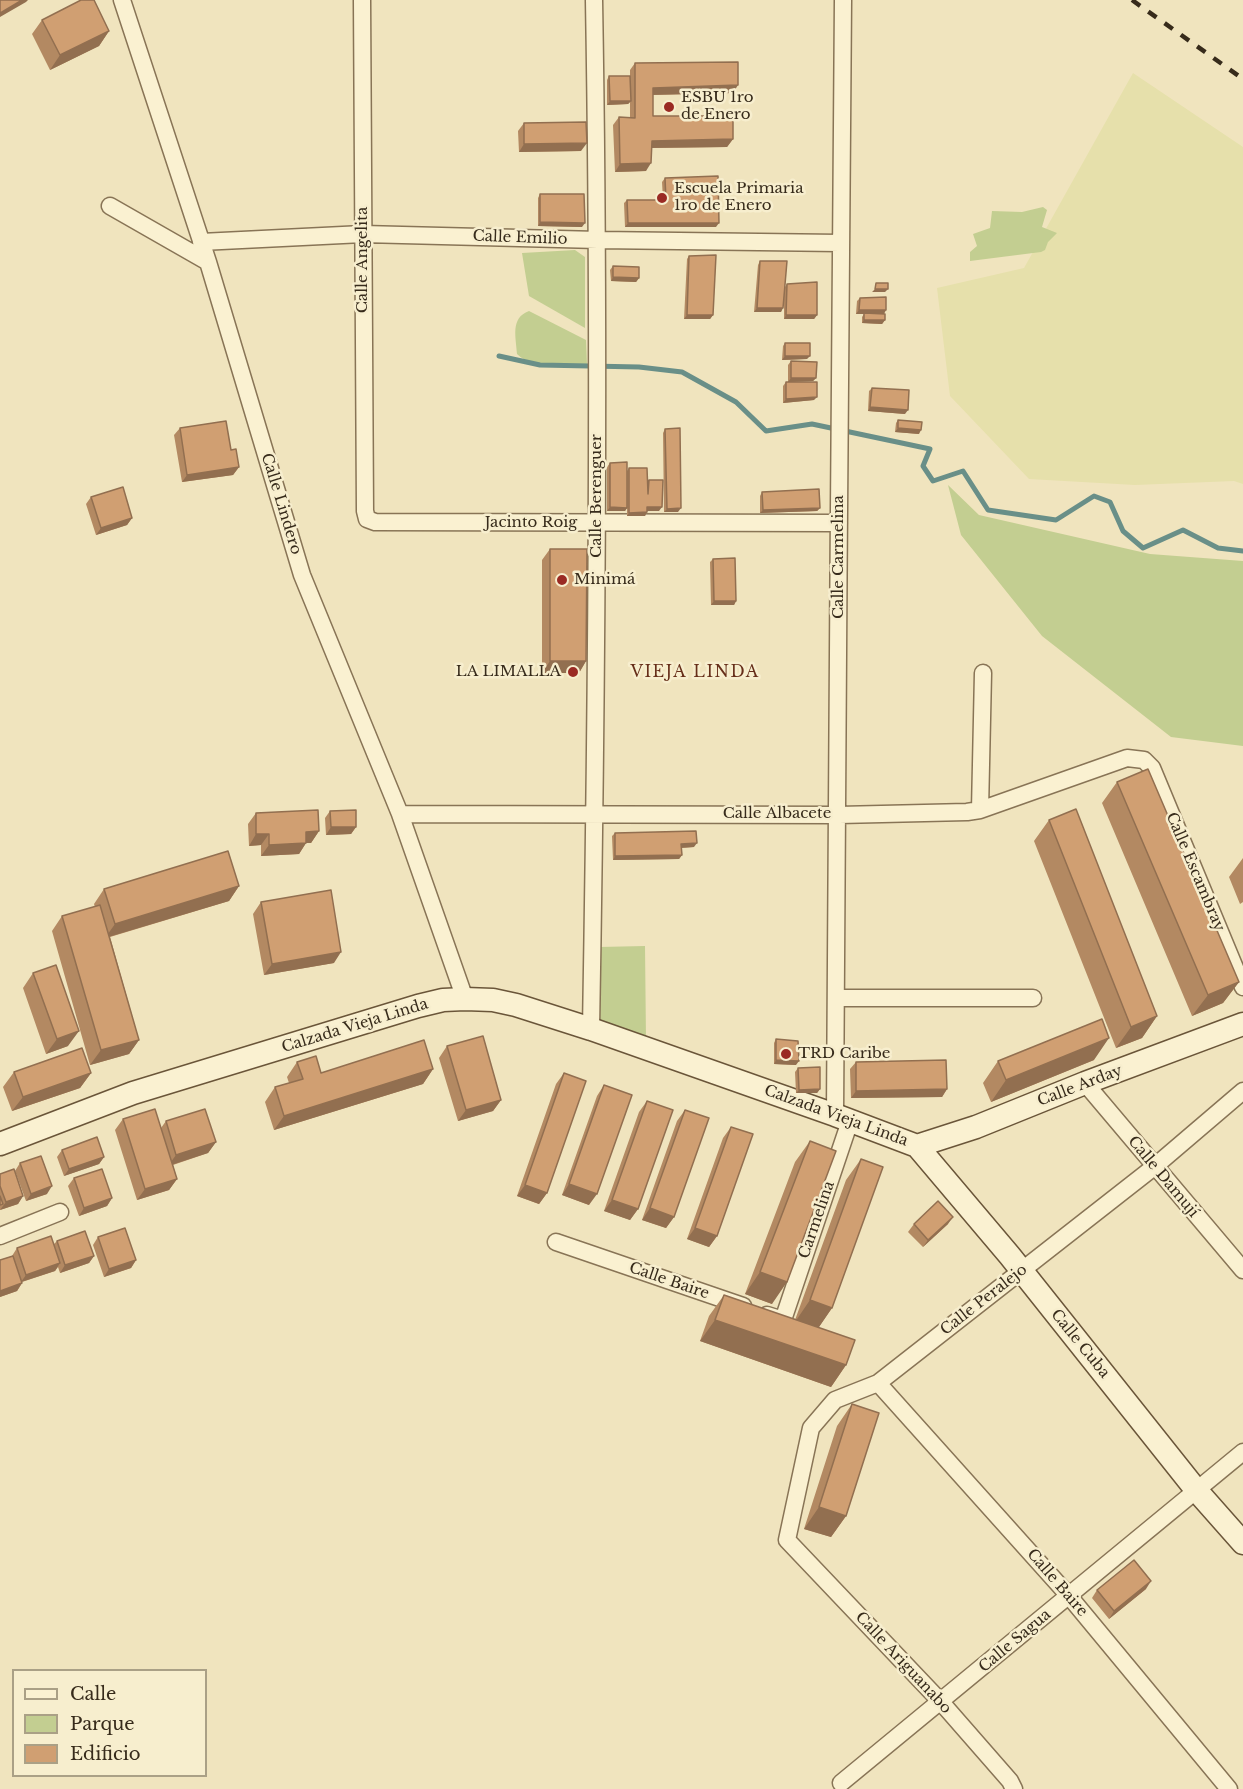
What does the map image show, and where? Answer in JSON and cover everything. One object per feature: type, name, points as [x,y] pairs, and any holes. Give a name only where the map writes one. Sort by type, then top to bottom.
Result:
[{"type":"street","name":"Calle Lindero","points":[[122,0],[208,262],[302,575],[400,814],[465,999]]},
{"type":"street","name":"Calle Angelita","points":[[362,0],[365,511],[367,519]]},
{"type":"street","name":"Calle Berenguer","points":[[591,1029],[595,813],[598,240],[594,0]]},
{"type":"street","name":"Calle Carmelina","points":[[843,0],[836,998],[843,1118]]},
{"type":"street","points":[[110,206],[208,262]]},
{"type":"street","name":"Calle Emilio","points":[[201,242],[363,234],[840,243]]},
{"type":"street","name":"Jacinto Roig","points":[[367,519],[375,522],[839,523]]},
{"type":"street","points":[[980,810],[983,673]]},
{"type":"street","name":"Calle Albacete","points":[[400,814],[839,815],[967,812],[980,810],[1065,781],[1119,760],[1134,758],[1144,760]]},
{"type":"street","name":"Calle Escambray","points":[[1144,760],[1152,768],[1243,987]]},
{"type":"street","points":[[836,998],[1033,998]]},
{"type":"street","name":"Calzada Vieja Linda","points":[[0,1144],[133,1093],[418,1006],[443,1000],[465,999],[493,1000],[516,1005],[591,1029],[917,1146]]},
{"type":"street","name":"Calle Arday","points":[[917,1146],[976,1127],[1085,1083],[1243,1024]]},
{"type":"street","name":"Calle Damují","points":[[1085,1083],[1243,1270]]},
{"type":"street","name":"Calle Peralejo","points":[[787,1540],[811,1428],[835,1400],[879,1383],[1154,1167],[1243,1091]]},
{"type":"street","name":"Carmelina","points":[[783,1320],[843,1118]]},
{"type":"street","name":"Calle Cuba","points":[[917,1146],[1022,1271],[1197,1491],[1243,1543]]},
{"type":"street","points":[[0,1236],[60,1212]]},
{"type":"street","name":"Calle Baire","points":[[556,1242],[783,1320]]},
{"type":"street","name":"Calle Baire","points":[[879,1383],[1069,1596],[1229,1789]]},
{"type":"street","name":"Calle Sagua","points":[[841,1783],[1243,1452]]},
{"type":"street","name":"Calle Ariguanabo","points":[[787,1540],[940,1702],[1010,1781],[1014,1789]]},
{"type":"shaded area","points":[[1133,73],[1243,147],[1243,484],[1234,481],[1135,485],[1029,479],[950,396],[937,288],[1024,268]]},
{"type":"green space","points":[[1043,207],[1047,210],[1042,227],[1057,233],[1048,242],[1045,250],[970,261],[970,252],[977,246],[973,234],[990,228],[992,211],[1022,212]]},
{"type":"green space","points":[[575,250],[585,257],[585,328],[529,296],[522,253]]},
{"type":"green space","points":[[529,311],[586,340],[587,365],[540,364],[523,359],[517,354],[515,335],[517,323],[523,314]]},
{"type":"green space","points":[[948,485],[979,515],[1150,554],[1243,561],[1243,746],[1171,737],[1042,636],[961,535]]},
{"type":"green space","points":[[645,946],[646,1040],[599,1027],[599,947]]},
{"type":"building","points":[[0,0],[22,0],[0,13]]},
{"type":"building","points":[[81,0],[94,0],[109,31],[60,55],[42,20]]},
{"type":"building","points":[[738,62],[738,85],[653,88],[653,116],[733,116],[733,139],[652,141],[651,163],[620,164],[619,117],[635,118],[635,63]]},
{"type":"building","points":[[609,76],[630,76],[631,101],[610,101]]},
{"type":"building","points":[[586,122],[587,143],[524,144],[524,123]]},
{"type":"building","points":[[718,176],[719,223],[628,223],[627,200],[666,200],[665,178]]},
{"type":"building","points":[[540,194],[584,194],[585,223],[540,222]]},
{"type":"building","points":[[716,255],[713,315],[687,315],[689,256]]},
{"type":"building","points":[[760,261],[787,261],[783,308],[757,308]]},
{"type":"building","points":[[613,266],[639,267],[639,278],[613,277]]},
{"type":"building","points":[[817,282],[817,315],[786,315],[787,284]]},
{"type":"building","points":[[876,283],[888,283],[888,289],[875,289]]},
{"type":"building","points":[[886,297],[886,310],[859,310],[860,298]]},
{"type":"building","points":[[864,313],[885,314],[885,320],[864,320]]},
{"type":"building","points":[[785,343],[810,343],[810,356],[785,356]]},
{"type":"building","points":[[791,361],[817,362],[816,378],[791,378]]},
{"type":"building","points":[[786,382],[817,382],[817,397],[786,399]]},
{"type":"building","points":[[872,388],[909,390],[908,410],[870,407]]},
{"type":"building","points":[[898,420],[922,422],[921,430],[898,428]]},
{"type":"building","points":[[226,421],[231,450],[236,449],[239,467],[187,475],[180,428]]},
{"type":"building","points":[[680,428],[681,508],[667,509],[665,429]]},
{"type":"building","points":[[627,462],[627,508],[610,507],[610,463]]},
{"type":"building","points":[[629,468],[647,468],[648,494],[649,480],[663,480],[662,507],[647,507],[647,512],[629,513]]},
{"type":"building","points":[[123,487],[132,518],[101,528],[91,497]]},
{"type":"building","points":[[819,489],[820,508],[763,510],[762,492]]},
{"type":"building","points":[[550,549],[587,549],[586,661],[550,661]]},
{"type":"building","points":[[735,558],[736,601],[714,601],[713,559]]},
{"type":"building","points":[[1148,769],[1239,982],[1208,995],[1117,782]]},
{"type":"building","points":[[1076,809],[1157,1016],[1131,1027],[1049,820]]},
{"type":"building","points":[[318,810],[319,831],[306,832],[306,843],[269,845],[269,834],[256,834],[256,813]]},
{"type":"building","points":[[356,810],[356,827],[331,827],[330,811]]},
{"type":"building","points":[[696,831],[697,843],[681,844],[682,855],[615,856],[615,833]]},
{"type":"building","points":[[228,851],[239,886],[115,924],[104,889]]},
{"type":"building","points":[[331,890],[341,952],[272,964],[261,902]]},
{"type":"building","points":[[100,905],[139,1040],[101,1050],[62,916]]},
{"type":"building","points":[[56,965],[79,1031],[57,1039],[33,973]]},
{"type":"building","points":[[1102,1019],[1109,1038],[1006,1080],[998,1061]]},
{"type":"building","points":[[483,1036],[501,1100],[466,1110],[447,1046]]},
{"type":"building","points":[[776,1039],[798,1041],[799,1061],[776,1060]]},
{"type":"building","points":[[424,1040],[433,1069],[284,1116],[275,1087],[303,1079],[297,1062],[316,1056],[321,1073]]},
{"type":"building","points":[[82,1048],[91,1073],[23,1097],[14,1072]]},
{"type":"building","points":[[946,1060],[947,1089],[856,1091],[856,1062]]},
{"type":"building","points":[[820,1067],[820,1089],[799,1090],[798,1068]]},
{"type":"building","points":[[564,1073],[586,1081],[547,1193],[525,1185]]},
{"type":"building","points":[[604,1085],[632,1095],[597,1194],[569,1184]]},
{"type":"building","points":[[647,1101],[673,1110],[638,1209],[612,1200]]},
{"type":"building","points":[[155,1109],[177,1179],[145,1189],[123,1119]]},
{"type":"building","points":[[205,1109],[216,1142],[176,1155],[166,1121]]},
{"type":"building","points":[[685,1110],[709,1118],[674,1217],[650,1208]]},
{"type":"building","points":[[731,1127],[753,1134],[717,1236],[695,1228]]},
{"type":"building","points":[[97,1137],[104,1157],[69,1169],[62,1150]]},
{"type":"building","points":[[810,1141],[836,1151],[787,1282],[760,1272]]},
{"type":"building","points":[[41,1156],[52,1186],[31,1194],[20,1163]]},
{"type":"building","points":[[861,1159],[883,1167],[832,1308],[810,1300]]},
{"type":"building","points":[[14,1169],[23,1196],[6,1202],[0,1186],[0,1174]]},
{"type":"building","points":[[102,1169],[112,1198],[84,1208],[74,1178]]},
{"type":"building","points":[[938,1201],[953,1217],[928,1240],[914,1224]]},
{"type":"building","points":[[125,1228],[136,1260],[109,1269],[98,1237]]},
{"type":"building","points":[[85,1231],[94,1256],[65,1265],[57,1241]]},
{"type":"building","points":[[51,1236],[60,1263],[26,1275],[17,1248]]},
{"type":"building","points":[[13,1256],[22,1283],[0,1291],[0,1260]]},
{"type":"building","points":[[724,1295],[855,1340],[846,1365],[715,1320]]},
{"type":"building","points":[[852,1404],[879,1413],[846,1516],[819,1507]]},
{"type":"building","points":[[1134,1560],[1151,1581],[1114,1611],[1097,1590]]},
{"type":"waterway","points":[[499,356],[540,365],[639,367],[682,372],[736,402],[766,431],[812,424],[930,449],[923,466],[933,481],[963,471],[988,510],[1056,520],[1094,496],[1110,502],[1123,531],[1143,548],[1183,530],[1218,548],[1243,551]]},
{"type":"railway","points":[[1132,0],[1243,79]]},
{"type":"place","name":"ESBU 1ro de Enero","points":[[669,107]]},
{"type":"place","name":"Escuela Primaria 1ro de Enero","points":[[662,198]]},
{"type":"place","name":"Minimá","points":[[562,580]]},
{"type":"place","name":"LA LIMALLA","points":[[573,672]]},
{"type":"place","name":"TRD Caribe","points":[[786,1054]]},
{"type":"district","name":"VIEJA LINDA","points":[[695,672]]}]
